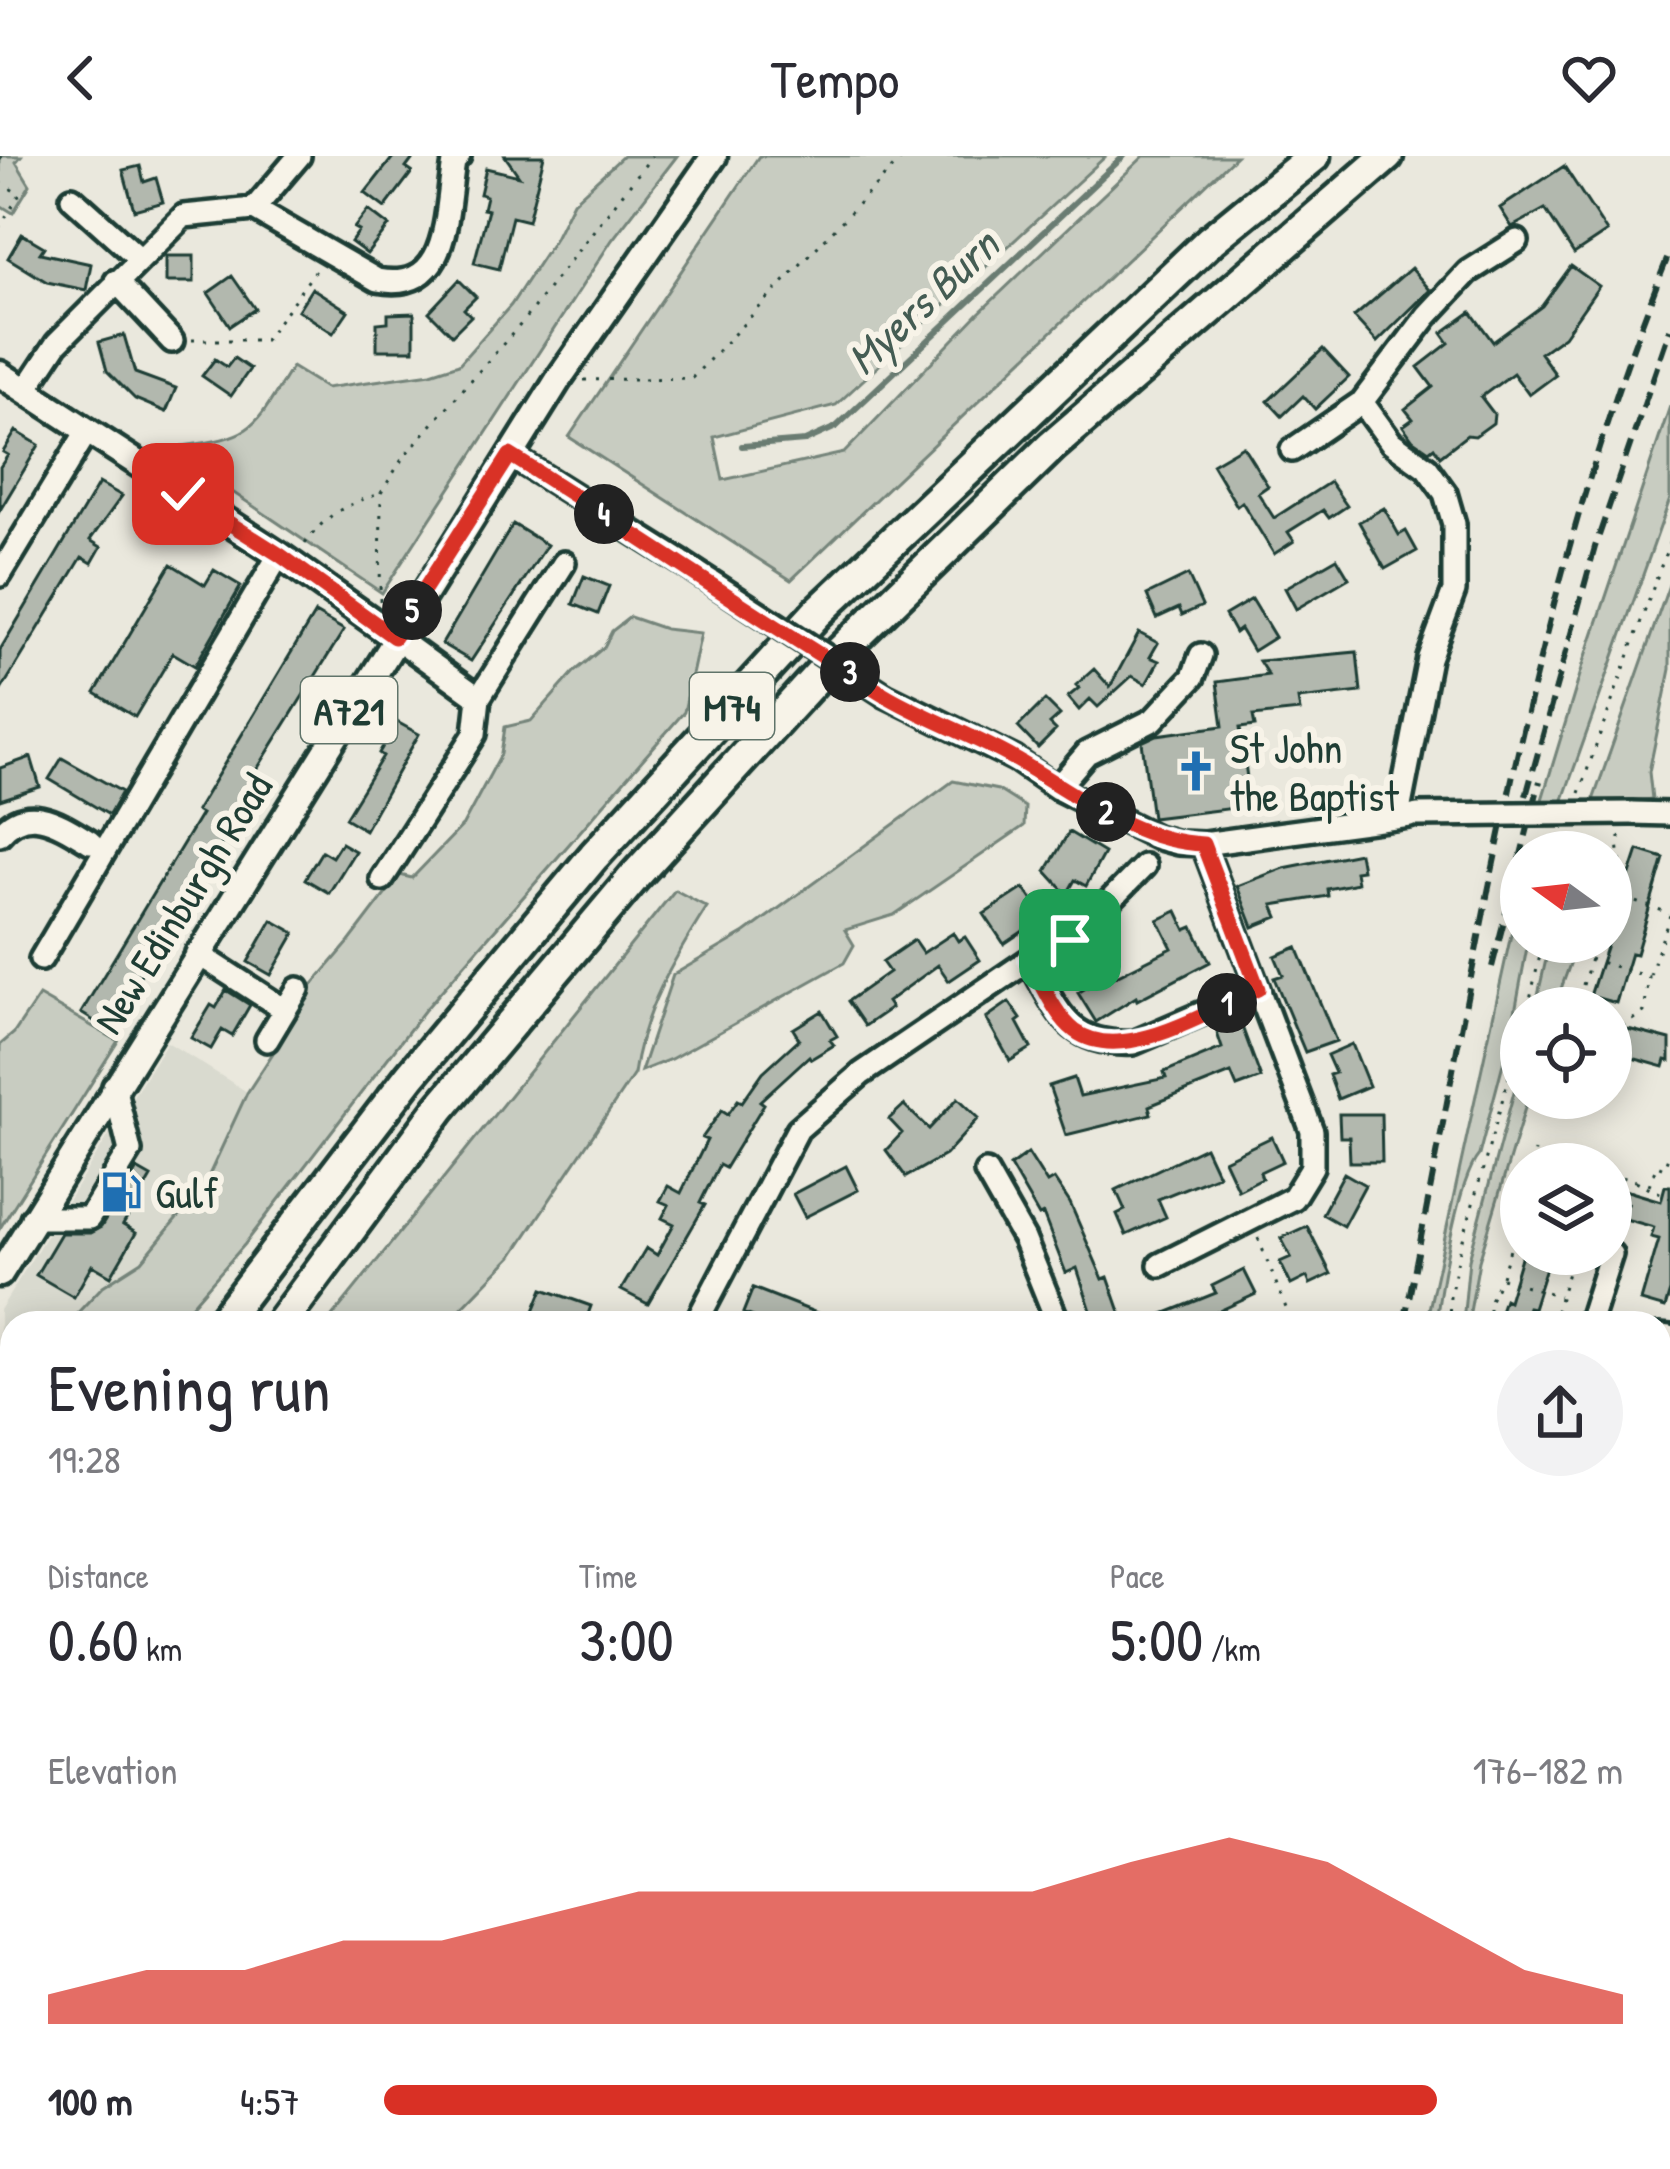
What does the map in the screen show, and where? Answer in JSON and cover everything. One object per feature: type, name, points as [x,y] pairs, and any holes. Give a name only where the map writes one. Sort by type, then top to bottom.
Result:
[{"type":"highway","name":"M74","points":[[230,1311],[410,1076],[594,856],[817,613],[1194,255],[1314,156]]},
{"type":"highway","name":"M74","points":[[290,1311],[440,1108],[635,876],[836,656],[1052,446],[1387,156]]},
{"type":"main road","name":"New Edinburgh Road","points":[[0,1274],[387,632],[714,156]]},
{"type":"main road","points":[[0,374],[285,559],[387,632]]},
{"type":"street","points":[[254,208],[299,156]]},
{"type":"street","points":[[26,390],[57,343],[184,216],[254,208],[377,280],[397,284],[420,276],[439,256],[459,156]]},
{"type":"street","points":[[72,198],[140,259]]},
{"type":"street","points":[[1292,450],[1362,402],[1426,316],[1468,272],[1517,241]]},
{"type":"street","points":[[116,281],[172,340]]},
{"type":"street","points":[[1362,402],[1391,442],[1427,468],[1445,493],[1454,524],[1454,591],[1429,658],[1408,816]]},
{"type":"street","points":[[0,575],[86,433]]},
{"type":"street","points":[[510,455],[885,695],[1015,759],[1057,788],[1156,837],[1203,844],[1408,816],[1670,814]]},
{"type":"street","points":[[41,959],[285,559]]},
{"type":"street","points":[[382,878],[475,734],[479,698],[564,563]]},
{"type":"street","points":[[387,632],[479,698]]},
{"type":"street","points":[[1057,788],[1087,753],[1154,720],[1192,677],[1201,655]]},
{"type":"street","points":[[0,834],[11,821],[36,815],[90,842]]},
{"type":"street","points":[[1160,1265],[1293,1198],[1312,1167],[1312,1131],[1203,844]]},
{"type":"street","points":[[702,1311],[798,1129],[861,1074],[1029,960],[1070,940],[1144,866]]},
{"type":"street","points":[[197,953],[285,1010]]},
{"type":"street","points":[[1029,960],[1064,1020],[1095,1041],[1116,1044],[1133,1043],[1258,989]]},
{"type":"street","points":[[267,1040],[298,989]]},
{"type":"street","points":[[32,1218],[89,1218],[130,1151],[114,1085]]},
{"type":"street","points":[[986,1172],[1024,1239],[1053,1311]]},
{"type":"street","points":[[1593,1311],[1604,1275]]},
{"type":"path","points":[[387,632],[381,493],[404,456],[520,325],[652,156]]},
{"type":"path","points":[[558,380],[692,378],[904,156]]},
{"type":"path","points":[[0,183],[20,194],[0,226]]},
{"type":"path","points":[[172,340],[265,340],[328,251]]},
{"type":"path","points":[[285,559],[342,506],[381,493]]},
{"type":"path","points":[[1575,803],[1670,541]]},
{"type":"path","points":[[1624,831],[1632,813]]},
{"type":"path","points":[[1632,902],[1670,914],[1649,977],[1644,1012],[1632,1020]]},
{"type":"path","points":[[1603,963],[1649,977]]},
{"type":"path","points":[[1449,1311],[1460,1250],[1500,1108]]},
{"type":"path","points":[[1649,1185],[1657,1165],[1664,1168],[1670,1151]]},
{"type":"path","points":[[1632,1180],[1670,1198]]},
{"type":"path","points":[[1632,1192],[1636,1181]]},
{"type":"path","points":[[1251,1220],[1287,1311]]},
{"type":"path","points":[[1489,1311],[1502,1275]]},
{"type":"path","points":[[1555,1311],[1567,1275]]},
{"type":"path","points":[[1501,1278],[1559,1297]]},
{"type":"shaded area","points":[[0,156],[21,156],[16,162],[30,185],[13,213],[0,205]]},
{"type":"shaded area","points":[[623,156],[677,156],[612,240],[382,593],[176,454],[182,446],[225,438],[251,426],[292,367],[326,388],[431,373],[459,364],[511,305],[573,202]]},
{"type":"shaded area","points":[[759,156],[1106,156],[836,405],[714,437],[723,480],[844,453],[978,314],[1144,156],[1236,156],[791,580],[569,437]]},
{"type":"shaded area","points":[[1670,406],[1670,499],[1561,805],[1541,803],[1583,665]]},
{"type":"shaded area","points":[[1670,582],[1670,669],[1649,772],[1652,799],[1591,806]]},
{"type":"shaded area","points":[[630,617],[665,629],[701,633],[684,712],[424,1011],[245,1244],[186,1311],[79,1311],[103,1286],[142,1261],[204,1186],[247,1093],[297,1016],[303,996],[400,875],[412,878],[463,825],[501,754],[505,727],[531,721],[574,672],[604,647],[612,631]]},
{"type":"shaded area","points":[[953,781],[998,790],[1025,807],[1024,826],[894,915],[845,930],[854,945],[844,963],[641,1071],[673,975],[745,933]]},
{"type":"shaded area","points":[[675,890],[707,907],[652,1008],[634,1074],[512,1256],[459,1311],[337,1311]]},
{"type":"shaded area","points":[[1505,963],[1524,963],[1520,987],[1500,987],[1500,1075],[1479,1155],[1457,1209],[1438,1311],[1429,1311]]},
{"type":"shaded area","points":[[1545,963],[1570,963],[1562,987],[1540,987]]},
{"type":"shaded area","points":[[39,996],[118,1041],[0,1228],[0,1045]]},
{"type":"shaded area","points":[[167,1042],[268,1105],[109,1311],[0,1310]]},
{"type":"shaded area","points":[[1507,1119],[1522,1119],[1514,1143],[1500,1143]]},
{"type":"shaded area","points":[[1500,1144],[1500,1191],[1470,1311],[1464,1311],[1469,1259]]},
{"type":"building","points":[[394,156],[415,156],[406,168],[412,172],[385,208],[365,193]]},
{"type":"building","points":[[505,156],[544,156],[528,221],[512,217],[499,269],[474,263],[488,210],[483,209],[486,196],[480,194],[486,168],[519,176]]},
{"type":"building","points":[[140,166],[144,182],[156,178],[163,202],[134,210],[123,170]]},
{"type":"building","points":[[1564,166],[1607,232],[1574,254],[1545,209],[1512,227],[1500,208]]},
{"type":"building","points":[[368,210],[389,226],[367,254],[351,242],[359,231],[354,228]]},
{"type":"building","points":[[22,234],[44,247],[40,253],[91,264],[86,290],[47,282],[8,258]]},
{"type":"building","points":[[166,256],[194,256],[194,282],[166,282]]},
{"type":"building","points":[[1571,266],[1599,286],[1564,336],[1540,353],[1556,375],[1529,395],[1513,373],[1481,397],[1494,414],[1493,423],[1440,456],[1434,447],[1429,451],[1413,440],[1403,426],[1413,419],[1405,409],[1433,387],[1418,367],[1449,343],[1442,333],[1471,312],[1493,342],[1542,306]]},
{"type":"building","points":[[1411,268],[1430,290],[1377,342],[1354,317]]},
{"type":"building","points":[[232,276],[255,309],[230,326],[208,293]]},
{"type":"building","points":[[459,280],[476,297],[464,309],[471,316],[452,335],[429,312]]},
{"type":"building","points":[[312,288],[348,311],[333,333],[298,310]]},
{"type":"building","points":[[414,313],[414,350],[377,350],[377,323],[388,322],[388,314]]},
{"type":"building","points":[[124,335],[135,373],[176,388],[166,412],[135,399],[107,371],[99,342]]},
{"type":"building","points":[[1323,349],[1349,377],[1315,409],[1303,396],[1282,416],[1268,401]]},
{"type":"building","points":[[234,358],[250,369],[231,396],[202,376],[215,359],[227,367]]},
{"type":"building","points":[[16,431],[39,445],[0,510],[0,467],[8,455],[3,452]]},
{"type":"building","points":[[1243,446],[1268,486],[1258,493],[1274,518],[1330,482],[1347,506],[1329,518],[1323,510],[1288,532],[1294,541],[1274,554],[1212,464]]},
{"type":"building","points":[[99,483],[122,496],[90,540],[101,547],[92,563],[82,557],[0,692],[0,650]]},
{"type":"building","points":[[1384,508],[1399,535],[1406,531],[1417,551],[1385,569],[1359,522]]},
{"type":"building","points":[[513,524],[547,545],[471,661],[442,644]]},
{"type":"building","points":[[1337,558],[1349,578],[1296,609],[1285,588]]},
{"type":"building","points":[[171,564],[205,585],[214,570],[241,586],[195,666],[173,653],[135,717],[95,693]]},
{"type":"building","points":[[1188,575],[1202,606],[1182,615],[1179,608],[1157,618],[1147,595]]},
{"type":"building","points":[[584,576],[609,586],[598,614],[573,604]]},
{"type":"building","points":[[1252,599],[1275,637],[1253,651],[1225,615]]},
{"type":"building","points":[[315,613],[344,630],[221,827],[229,832],[107,1029],[81,1013]]},
{"type":"building","points":[[1139,633],[1158,643],[1150,657],[1159,661],[1146,684],[1132,676],[1098,707],[1090,699],[1079,710],[1068,697],[1079,688],[1076,685],[1094,669],[1110,687]]},
{"type":"building","name":"St John the Baptist","points":[[1357,652],[1361,692],[1298,699],[1300,711],[1253,716],[1255,726],[1240,728],[1251,806],[1152,818],[1142,742],[1157,735],[1223,726],[1217,682],[1268,675],[1259,661]]},
{"type":"building","points":[[1045,700],[1060,715],[1050,724],[1056,730],[1038,748],[1018,727]]},
{"type":"building","points":[[397,722],[419,734],[365,830],[345,818],[383,756],[379,753]]},
{"type":"building","points":[[31,757],[40,787],[0,800],[0,768]]},
{"type":"building","points":[[62,758],[122,792],[109,815],[49,779]]},
{"type":"building","points":[[1069,832],[1104,853],[1086,886],[1075,880],[1067,894],[1046,871]]},
{"type":"building","points":[[341,843],[355,851],[329,893],[305,879],[322,851],[332,857]]},
{"type":"building","points":[[1638,850],[1664,858],[1636,954],[1632,953],[1632,868]]},
{"type":"building","points":[[1359,853],[1362,870],[1355,871],[1357,883],[1327,889],[1328,896],[1273,905],[1278,917],[1253,927],[1237,886],[1284,868]]},
{"type":"building","points":[[1024,888],[1044,917],[1004,944],[984,914]]},
{"type":"building","points":[[1177,911],[1186,930],[1193,927],[1210,962],[1096,1022],[1078,993],[1111,972],[1114,977],[1172,948],[1158,920]]},
{"type":"building","points":[[272,920],[295,933],[271,975],[248,962]]},
{"type":"building","points":[[953,933],[958,941],[965,937],[980,960],[949,981],[938,965],[887,1002],[891,1008],[865,1026],[848,1001],[889,972],[882,962],[914,940],[923,953]]},
{"type":"building","points":[[1297,947],[1336,1041],[1305,1052],[1274,978],[1283,975],[1275,956]]},
{"type":"building","points":[[1601,963],[1628,963],[1621,987],[1593,987]]},
{"type":"building","points":[[226,990],[250,1005],[232,1036],[222,1030],[211,1049],[191,1038]]},
{"type":"building","points":[[1009,1002],[1031,1048],[1010,1061],[986,1018]]},
{"type":"building","points":[[822,1011],[837,1036],[830,1040],[834,1045],[809,1056],[760,1101],[764,1104],[725,1168],[719,1165],[700,1203],[705,1205],[648,1304],[621,1290],[646,1248],[657,1255],[674,1224],[662,1218],[669,1205],[660,1201],[668,1186],[681,1193],[707,1140],[702,1138],[722,1110],[728,1114],[738,1100],[742,1102],[763,1072],[799,1039],[793,1029]]},
{"type":"building","points":[[1241,1024],[1261,1078],[1237,1087],[1231,1073],[1149,1106],[1151,1114],[1066,1135],[1049,1086],[1074,1078],[1080,1096],[1166,1078],[1164,1072],[1222,1048],[1217,1033]]},
{"type":"building","points":[[1632,1030],[1670,1040],[1670,1061],[1664,1067],[1632,1058]]},
{"type":"building","points":[[1352,1044],[1369,1086],[1338,1099],[1327,1055]]},
{"type":"building","points":[[958,1098],[979,1118],[945,1155],[906,1177],[886,1150],[902,1133],[889,1119],[904,1105],[929,1129]]},
{"type":"building","points":[[1339,1114],[1381,1114],[1382,1162],[1350,1162],[1349,1137],[1340,1137]]},
{"type":"building","points":[[1272,1137],[1283,1161],[1238,1190],[1224,1160]]},
{"type":"building","points":[[1205,1147],[1218,1175],[1158,1199],[1166,1217],[1126,1235],[1117,1214],[1125,1210],[1116,1190]]},
{"type":"building","points":[[1028,1153],[1047,1183],[1054,1179],[1070,1203],[1103,1279],[1108,1277],[1120,1311],[1091,1311],[1077,1268],[1066,1273],[1043,1214],[1039,1216],[1010,1166]]},
{"type":"building","points":[[846,1166],[858,1190],[805,1217],[793,1194]]},
{"type":"building","points":[[137,1169],[151,1177],[123,1225],[136,1233],[111,1276],[92,1265],[74,1297],[36,1275],[61,1233],[90,1233],[101,1227]]},
{"type":"building","points":[[1344,1173],[1365,1185],[1343,1226],[1322,1214]]},
{"type":"building","points":[[1665,1186],[1670,1186],[1670,1291],[1665,1308],[1641,1301],[1659,1239],[1651,1237],[1654,1227],[1632,1221],[1632,1192],[1661,1201]]},
{"type":"building","points":[[1307,1226],[1331,1274],[1310,1284],[1307,1277],[1291,1285],[1280,1262],[1291,1257],[1281,1238]]},
{"type":"building","points":[[1244,1270],[1256,1294],[1219,1311],[1171,1311],[1216,1293],[1212,1286]]},
{"type":"building","points":[[1516,1275],[1544,1275],[1533,1308],[1500,1311],[1504,1299],[1508,1301]]},
{"type":"building","points":[[753,1288],[812,1311],[744,1311]]},
{"type":"building","points":[[543,1289],[591,1306],[589,1311],[534,1311]]},
{"type":"waterway","name":"Myers Burn","points":[[742,446],[805,441],[836,427],[1124,156]]},
{"type":"railway","points":[[1406,1311],[1483,916],[1543,646],[1621,381],[1670,252]]},
{"type":"railway","points":[[1526,796],[1595,547],[1670,329]]},
{"type":"railway","points":[[1492,967],[1540,781]]},
{"type":"place","name":"St John the Baptist","points":[[1196,771]]},
{"type":"place","name":"Gulf","points":[[121,1192]]},
{"type":"route","points":[[183,494],[280,555],[394,637],[510,455],[885,695],[1015,759],[1057,788],[1156,837],[1203,844],[1258,989],[1133,1043],[1095,1041],[1064,1020],[1029,960],[1070,940]]}]
